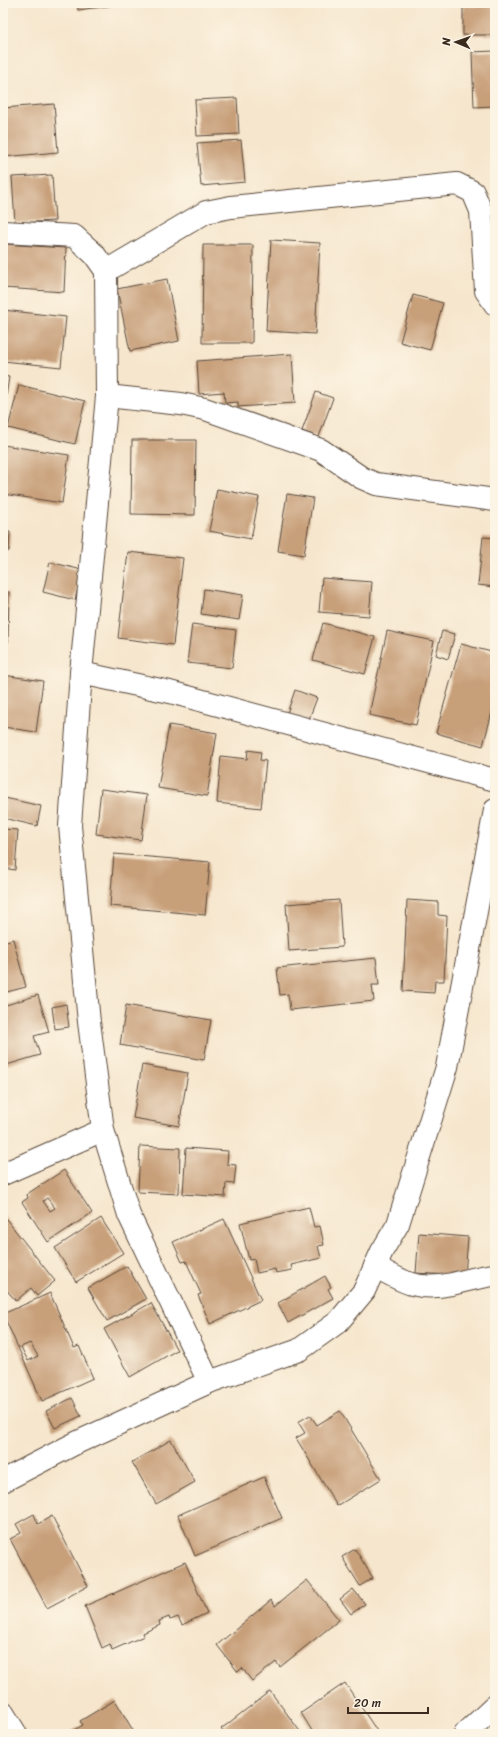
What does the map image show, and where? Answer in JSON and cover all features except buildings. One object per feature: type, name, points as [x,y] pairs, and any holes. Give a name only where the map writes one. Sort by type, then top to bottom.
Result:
[{"type":"street","points":[[106,271],[206,212],[231,207],[457,184],[473,192],[481,211],[486,291],[495,304]]},
{"type":"street","points":[[3,232],[74,236],[94,254],[106,271],[107,396],[81,673],[70,826],[89,1022],[103,1130],[129,1215],[209,1382]]},
{"type":"street","points":[[107,396],[181,404],[205,409],[321,450],[362,478],[376,484],[495,500]]},
{"type":"street","points":[[81,673],[170,692],[495,780]]},
{"type":"street","points":[[3,1481],[76,1443],[209,1382],[300,1350],[338,1322],[364,1291],[398,1224],[447,1067],[495,810]]},
{"type":"street","points":[[3,1174],[103,1130]]},
{"type":"street","points":[[376,1266],[401,1281],[421,1287],[451,1284],[495,1275]]},
{"type":"street","points":[[465,1734],[495,1706]]},
{"type":"street","points":[[3,1713],[16,1734]]}]
